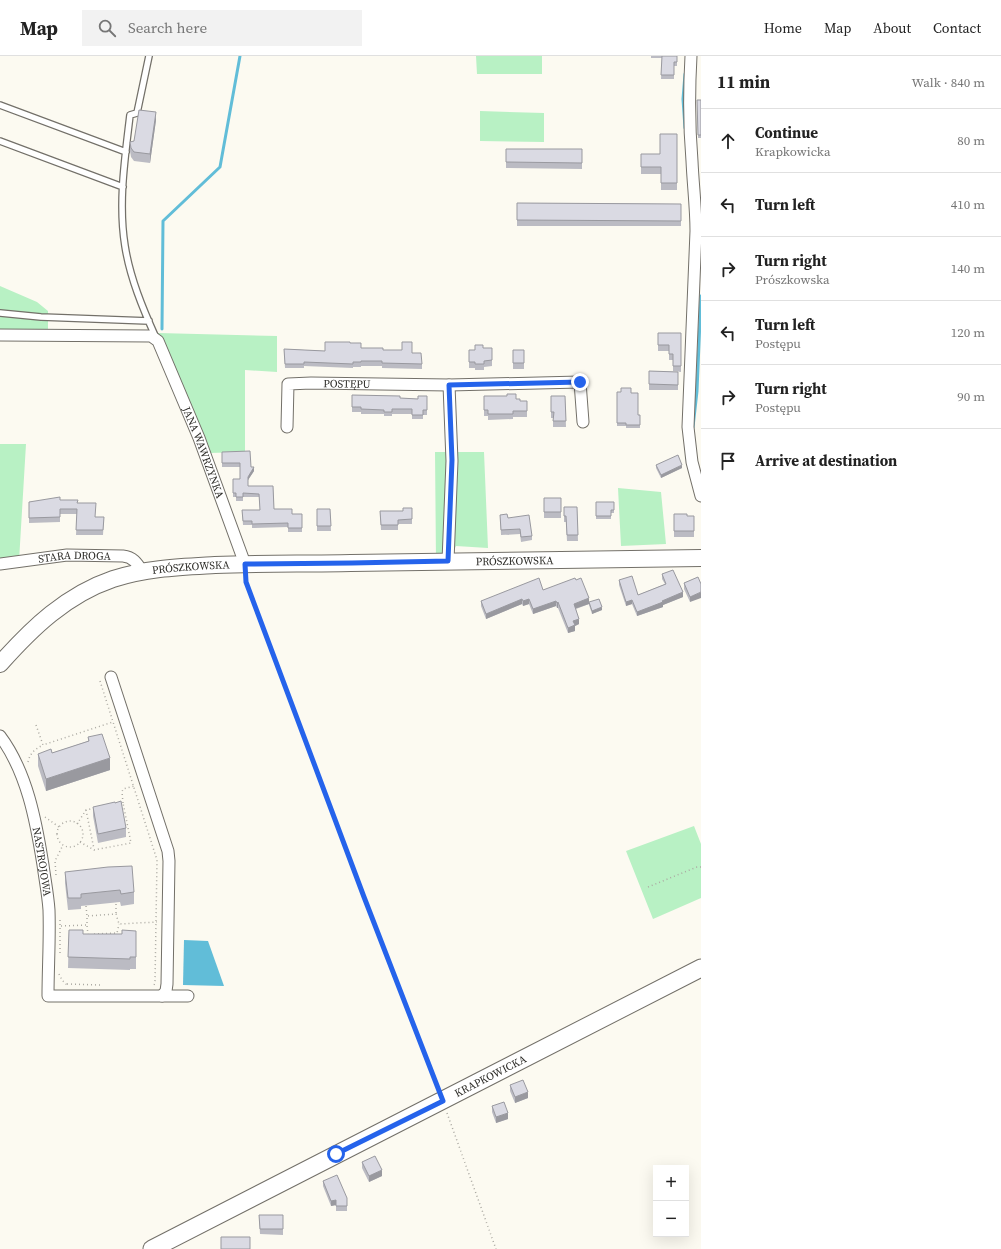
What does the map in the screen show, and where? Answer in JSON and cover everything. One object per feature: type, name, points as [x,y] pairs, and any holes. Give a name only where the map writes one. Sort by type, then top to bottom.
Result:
[{"type":"main road","name":"PRÓSZKOWSKA","points":[[0,664],[39,623],[74,597],[112,580],[142,571],[179,566],[245,564],[701,558]]},
{"type":"main road","name":"KRAPKOWICKA","points":[[152,1249],[701,968]]},
{"type":"street","points":[[691,56],[689,80],[690,120],[696,232],[688,427],[692,462],[701,496]]},
{"type":"street","points":[[0,335],[151,336],[158,342]]},
{"type":"street","name":"JANA WAWRZYNKA","points":[[158,342],[199,438],[245,564]]},
{"type":"street","name":"POSTĘPU","points":[[288,427],[288,384],[311,383],[449,385],[580,382],[583,422]]},
{"type":"street","points":[[448,561],[452,460],[449,385]]},
{"type":"street","name":"STARA DROGA","points":[[0,564],[67,554],[123,556],[130,557],[137,562],[142,571]]},
{"type":"street","points":[[111,677],[168,851],[167,984],[166,991],[158,996]]},
{"type":"street","name":"NASTROJOWA","points":[[0,736],[12,754],[19,770],[31,806],[40,844],[49,910],[48,996],[158,996]]},
{"type":"street","points":[[158,996],[188,996]]},
{"type":"lane","points":[[149,56],[137,113],[130,116],[122,210],[125,246],[132,277],[158,342]]},
{"type":"lane","points":[[0,105],[126,152]]},
{"type":"lane","points":[[0,141],[123,187]]},
{"type":"lane","points":[[0,313],[41,317],[149,321]]},
{"type":"path","points":[[245,564],[246,582],[364,897],[443,1101],[496,1249]]},
{"type":"path","points":[[100,681],[157,860],[156,983],[154,986],[158,996]]},
{"type":"path","points":[[28,765],[30,754],[43,745],[113,722]]},
{"type":"path","points":[[36,725],[43,745]]},
{"type":"path","points":[[80,842],[94,850],[131,843],[122,803],[122,792],[123,789],[146,782]]},
{"type":"path","points":[[115,804],[122,803]]},
{"type":"path","points":[[77,824],[86,810],[101,807]]},
{"type":"path","points":[[86,810],[94,850]]},
{"type":"path","points":[[44,816],[59,827]]},
{"type":"path","points":[[70,821],[77,824],[83,835],[80,842],[76,846],[72,847],[63,845],[58,839],[57,835],[59,827],[70,821]]},
{"type":"path","points":[[648,887],[697,867],[701,867]]},
{"type":"path","points":[[116,904],[116,914],[119,924],[117,939]]},
{"type":"path","points":[[86,906],[88,940]]},
{"type":"path","points":[[87,916],[116,914]]},
{"type":"path","points":[[119,924],[168,922]]},
{"type":"path","points":[[61,926],[87,925]]},
{"type":"path","points":[[88,934],[117,933]]},
{"type":"green space","points":[[476,56],[542,56],[542,74],[477,74]]},
{"type":"green space","points":[[480,111],[544,113],[544,142],[480,141]]},
{"type":"green space","points":[[0,286],[37,302],[48,311],[48,336],[0,335]]},
{"type":"green space","points":[[158,333],[277,336],[277,372],[245,370],[245,452],[209,453],[158,341]]},
{"type":"green space","points":[[0,444],[26,444],[19,561],[0,564]]},
{"type":"green space","points":[[435,452],[484,452],[488,548],[456,546],[448,561],[436,561]]},
{"type":"green space","points":[[618,488],[661,492],[666,544],[621,546]]},
{"type":"green space","points":[[694,826],[701,844],[701,898],[653,919],[626,851]]},
{"type":"water","points":[[184,940],[208,941],[224,986],[183,985]]},
{"type":"building","points":[[662,56],[677,56],[677,62],[674,62],[674,75],[661,75]]},
{"type":"building","points":[[697,100],[701,100],[701,135],[698,135]]},
{"type":"building","points":[[139,110],[156,112],[150,154],[134,152],[131,148],[130,142],[134,141]]},
{"type":"building","points":[[660,134],[677,134],[677,183],[661,183],[661,167],[641,167],[641,154],[660,154]]},
{"type":"building","points":[[506,149],[582,149],[582,163],[506,162]]},
{"type":"building","points":[[517,203],[681,204],[681,221],[517,220]]},
{"type":"building","points":[[658,333],[681,333],[681,366],[673,366],[673,354],[669,354],[669,345],[658,345]]},
{"type":"building","points":[[325,342],[361,343],[361,348],[402,350],[402,342],[412,342],[412,353],[421,353],[422,364],[361,361],[353,362],[353,364],[304,362],[304,364],[285,364],[284,349],[325,351]]},
{"type":"building","points":[[475,345],[483,345],[483,348],[492,348],[492,360],[484,361],[484,364],[469,362],[469,350],[475,350]]},
{"type":"building","points":[[513,350],[524,350],[524,363],[513,363]]},
{"type":"building","points":[[649,371],[678,372],[678,385],[649,384]]},
{"type":"building","points":[[621,388],[631,388],[631,393],[638,393],[638,415],[640,415],[640,425],[626,425],[626,423],[617,423],[617,392],[621,392]]},
{"type":"building","points":[[507,394],[516,394],[516,399],[520,399],[520,401],[527,401],[527,411],[513,411],[513,414],[488,414],[488,410],[484,410],[484,396],[507,396]]},
{"type":"building","points":[[352,395],[400,396],[400,398],[418,399],[418,396],[427,396],[427,410],[423,410],[423,415],[412,415],[412,409],[392,409],[392,412],[384,412],[384,410],[361,409],[361,407],[352,407]]},
{"type":"building","points":[[551,396],[565,396],[566,421],[553,421],[554,412],[551,412]]},
{"type":"building","points":[[250,451],[251,467],[254,467],[248,477],[248,486],[273,486],[274,509],[292,509],[292,514],[302,514],[302,528],[288,528],[288,523],[252,524],[252,521],[243,521],[242,510],[260,510],[259,494],[243,493],[243,497],[236,497],[236,493],[233,493],[233,479],[240,479],[240,463],[222,463],[222,452]]},
{"type":"building","points":[[678,455],[682,465],[661,475],[656,465]]},
{"type":"building","points":[[60,497],[60,500],[78,500],[77,503],[96,503],[95,517],[104,517],[103,530],[76,530],[77,509],[60,509],[60,517],[29,518],[29,502]]},
{"type":"building","points":[[544,498],[561,498],[561,512],[544,512]]},
{"type":"building","points":[[596,502],[614,502],[614,510],[611,510],[611,516],[596,516]]},
{"type":"building","points":[[564,507],[577,507],[578,535],[567,535]]},
{"type":"building","points":[[403,508],[412,508],[412,519],[398,520],[398,525],[381,525],[380,511],[403,511]]},
{"type":"building","points":[[317,509],[330,509],[331,526],[317,526]]},
{"type":"building","points":[[507,514],[508,518],[529,515],[532,536],[521,537],[520,529],[501,530],[500,515]]},
{"type":"building","points":[[674,514],[687,514],[687,516],[694,516],[694,531],[674,531]]},
{"type":"building","points":[[673,570],[683,592],[637,612],[632,600],[626,602],[619,580],[632,576],[638,595],[666,584],[662,574]]},
{"type":"building","points":[[698,577],[701,584],[701,592],[690,597],[684,583]]},
{"type":"building","points":[[539,578],[543,590],[575,578],[576,580],[581,578],[589,598],[574,604],[579,619],[573,621],[575,625],[568,628],[558,602],[557,603],[556,601],[533,609],[529,599],[523,601],[522,599],[486,614],[481,601]]},
{"type":"building","points":[[599,599],[602,607],[592,611],[589,602]]},
{"type":"building","points":[[102,734],[110,758],[46,779],[38,754],[51,749],[52,753],[89,741],[88,737]]},
{"type":"building","points":[[121,801],[126,828],[98,834],[93,807]]},
{"type":"building","points":[[132,866],[134,892],[121,894],[120,890],[81,894],[81,898],[68,898],[65,872]]},
{"type":"building","points":[[69,930],[83,930],[83,934],[122,934],[122,930],[136,931],[136,957],[130,957],[130,959],[68,957]]},
{"type":"building","points":[[523,1080],[528,1092],[515,1097],[510,1085]]},
{"type":"building","points":[[504,1102],[508,1113],[496,1117],[492,1106]]},
{"type":"building","points":[[375,1156],[382,1170],[369,1176],[362,1162]]},
{"type":"building","points":[[337,1175],[347,1198],[347,1206],[336,1206],[336,1200],[331,1201],[323,1181]]},
{"type":"building","points":[[259,1215],[283,1215],[283,1229],[260,1229]]},
{"type":"building","points":[[221,1237],[250,1237],[250,1249],[221,1249]]},
{"type":"waterway","points":[[162,329],[163,221],[220,167],[240,56]]},
{"type":"waterway","points":[[685,74],[683,99],[685,128]]},
{"type":"waterway","points":[[693,427],[697,391],[701,296]]},
{"type":"route","points":[[336,1154],[443,1101],[406,1008],[246,582],[245,564],[448,561],[452,460],[449,385],[580,382]]}]
